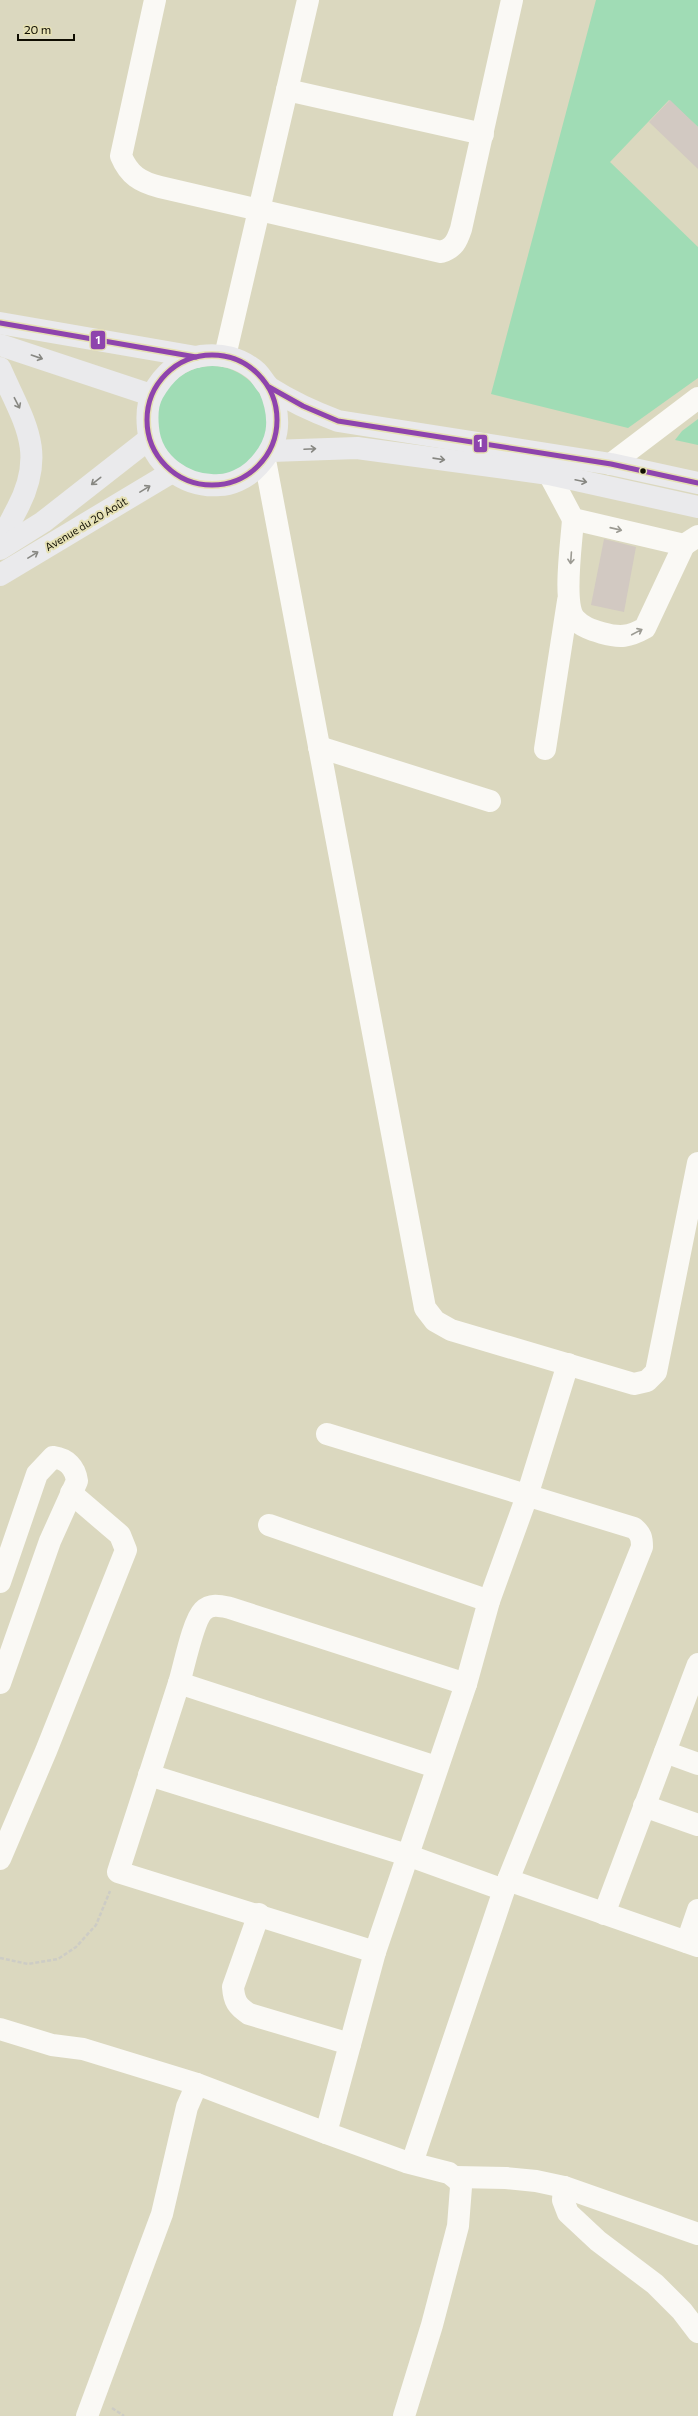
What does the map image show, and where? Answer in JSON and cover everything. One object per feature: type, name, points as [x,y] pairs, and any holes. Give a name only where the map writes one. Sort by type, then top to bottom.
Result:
[{"type":"main road","points":[[0,323],[196,356],[225,356],[242,362],[257,373],[269,387],[307,410],[338,421],[611,464],[698,483]]},
{"type":"main road","points":[[0,344],[151,396]]},
{"type":"main road","points":[[196,356],[177,364],[162,378],[151,396],[147,417],[149,439],[162,463],[172,472],[195,484],[221,485],[245,477],[268,455],[276,435],[278,419],[275,402],[269,387]]},
{"type":"main road","points":[[0,368],[24,418],[32,449],[31,472],[26,492],[0,538]]},
{"type":"main road","points":[[0,549],[43,522],[149,439]]},
{"type":"main road","points":[[268,455],[357,448],[548,474],[698,507]]},
{"type":"main road","name":"Avenue du 20 Août","points":[[0,575],[172,472]]},
{"type":"street","points":[[155,0],[121,156],[127,170],[153,186],[260,209],[441,252],[449,250],[456,243],[461,228],[512,0]]},
{"type":"street","points":[[225,356],[308,0]]},
{"type":"street","points":[[287,90],[483,134]]},
{"type":"street","points":[[611,464],[698,398]]},
{"type":"street","points":[[268,455],[319,747],[425,1308],[436,1321],[451,1330],[634,1384],[647,1381],[656,1372],[698,1163]]},
{"type":"street","points":[[545,749],[568,601],[574,519],[548,474]]},
{"type":"street","points":[[568,601],[574,619],[587,628],[618,637],[632,635],[645,628],[691,540],[574,519]]},
{"type":"street","points":[[319,747],[490,801]]},
{"type":"street","points":[[326,2134],[375,1952],[436,1767],[466,1684],[489,1601],[527,1496],[568,1364]]},
{"type":"street","points":[[327,1434],[634,1528],[639,1532],[642,1540],[642,1547],[506,1885],[412,2163]]},
{"type":"street","points":[[0,1582],[37,1474],[53,1457],[65,1460],[75,1472],[77,1481],[50,1542],[0,1683]]},
{"type":"street","points":[[0,1859],[46,1751],[126,1550],[120,1535],[71,1493]]},
{"type":"street","points":[[269,1525],[489,1601]]},
{"type":"street","points":[[375,1952],[259,1914],[118,1872],[179,1683],[195,1628],[203,1611],[213,1605],[230,1608],[466,1684]]},
{"type":"street","points":[[604,1914],[665,1752],[693,1690],[698,1664]]},
{"type":"street","points":[[179,1683],[436,1767]]},
{"type":"street","points":[[665,1752],[698,1764]]},
{"type":"street","points":[[149,1775],[604,1914],[692,1944],[698,1910]]},
{"type":"street","points":[[644,1806],[698,1825]]},
{"type":"street","points":[[259,1914],[233,1987],[234,1999],[238,2007],[249,2014],[350,2044]]},
{"type":"street","points":[[0,2029],[52,2045],[83,2050],[197,2084],[326,2134],[412,2163],[449,2173],[456,2177],[506,2178],[536,2181],[564,2187],[698,2234]]},
{"type":"street","points":[[87,2416],[162,2214],[187,2107],[197,2084]]},
{"type":"street","points":[[404,2416],[432,2325],[458,2226],[461,2187],[456,2177]]},
{"type":"street","points":[[564,2187],[563,2200],[568,2214],[598,2241],[655,2284],[682,2311],[698,2332]]},
{"type":"path","points":[[0,1958],[28,1964],[58,1959],[76,1948],[96,1925],[118,1872]]},
{"type":"green space","points":[[596,0],[698,0],[698,127],[669,100],[610,162],[698,247],[698,378],[628,428],[491,394]]},
{"type":"green space","points":[[212,366],[233,371],[251,382],[262,400],[267,421],[262,442],[251,460],[233,471],[212,476],[191,471],[173,460],[162,442],[157,421],[162,400],[173,382],[191,371]]},
{"type":"green space","points":[[698,419],[698,445],[675,440],[682,431]]},
{"type":"building","points":[[670,100],[698,127],[698,169],[649,122]]},
{"type":"building","points":[[604,539],[636,547],[624,612],[591,605]]},
{"type":"transit line","name":"1","points":[[0,323],[196,357]]},
{"type":"transit line","name":"1","points":[[218,355],[237,360],[258,374],[272,395],[276,407],[277,420],[276,433],[272,445],[258,466],[237,480],[225,484],[206,485],[187,480],[166,466],[152,445],[148,433],[147,414],[152,395],[166,374],[187,360],[199,356],[218,355]]},
{"type":"transit line","name":"1","points":[[269,387],[303,406],[338,421],[611,464],[698,483]]}]
